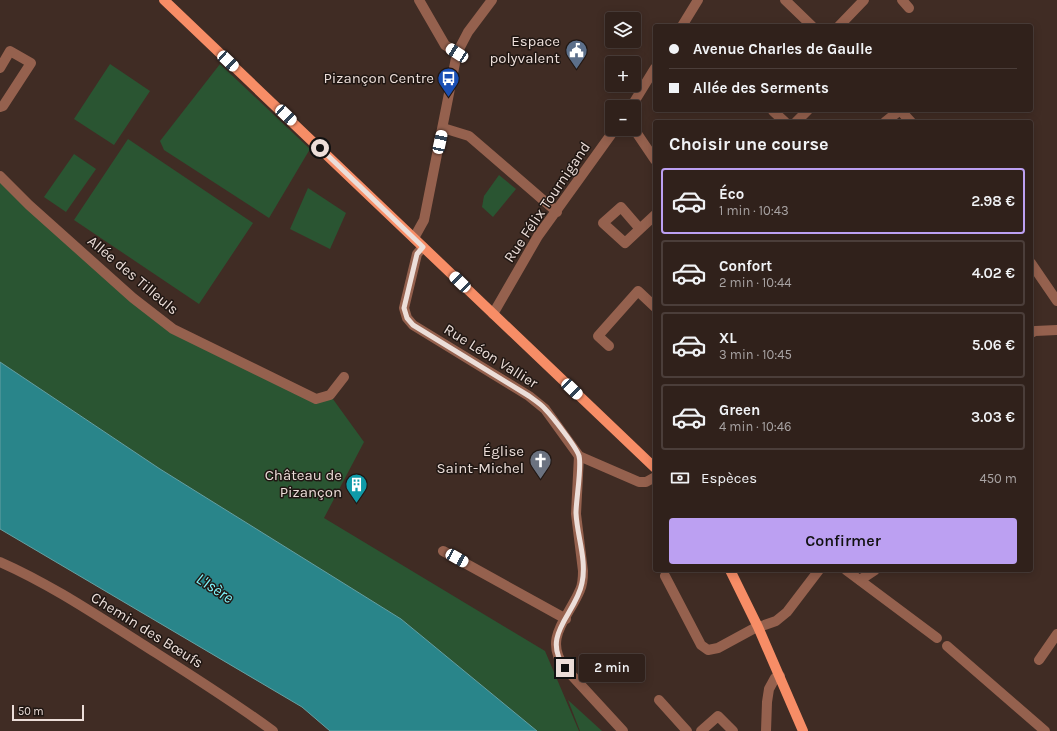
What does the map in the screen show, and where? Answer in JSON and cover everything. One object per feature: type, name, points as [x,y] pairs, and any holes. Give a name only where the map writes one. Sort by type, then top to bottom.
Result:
[{"type":"main road","points":[[164,0],[653,466]]},
{"type":"main road","points":[[731,572],[758,627],[803,731]]},
{"type":"street","points":[[419,0],[445,45],[457,53]]},
{"type":"street","points":[[414,238],[424,220],[457,53],[468,32],[492,0]]},
{"type":"street","points":[[683,24],[698,0]]},
{"type":"street","points":[[785,0],[810,24]]},
{"type":"street","points":[[841,24],[864,0]]},
{"type":"street","points":[[902,0],[910,8]]},
{"type":"street","points":[[0,68],[10,51],[31,63],[4,106],[0,107]]},
{"type":"street","points":[[635,100],[653,71]]},
{"type":"street","points":[[773,112],[783,120]]},
{"type":"street","points":[[798,120],[806,112]]},
{"type":"street","points":[[888,120],[898,112]]},
{"type":"street","points":[[902,112],[909,120]]},
{"type":"street","points":[[443,128],[469,136],[556,212]]},
{"type":"street","name":"Rue Félix Tournigand","points":[[493,314],[538,236],[611,136]]},
{"type":"street","points":[[639,136],[653,157]]},
{"type":"street","name":"Allée des Tilleuls","points":[[0,176],[29,205],[133,298],[173,329],[316,399],[330,395],[344,377]]},
{"type":"street","points":[[640,229],[653,217]]},
{"type":"street","name":"Rue Léon Vallier","points":[[423,247],[417,254],[404,308],[407,318],[413,325],[529,396],[545,409],[579,456]]},
{"type":"street","points":[[1033,266],[1057,301]]},
{"type":"street","points":[[609,346],[598,336],[638,291],[653,305]]},
{"type":"street","points":[[1033,333],[1057,330]]},
{"type":"street","points":[[623,731],[582,688],[558,659],[556,647],[559,628],[566,618],[580,590],[583,576],[576,514],[579,456],[639,482],[646,482],[653,478]]},
{"type":"street","points":[[443,550],[566,618]]},
{"type":"street","name":"Chemin des Bœufs","points":[[0,562],[28,575],[90,611],[237,704],[273,731]]},
{"type":"street","points":[[666,576],[701,645],[708,650],[718,648],[758,627],[776,620],[787,612],[817,572]]},
{"type":"street","points":[[849,572],[937,638]]},
{"type":"street","points":[[860,580],[871,572]]},
{"type":"street","points":[[1039,660],[1057,634]]},
{"type":"street","points":[[948,646],[1045,731]]},
{"type":"street","points":[[766,731],[769,689],[775,678],[780,676]]},
{"type":"street","points":[[659,700],[687,731]]},
{"type":"street","points":[[701,731],[718,716],[733,731]]},
{"type":"green space","points":[[110,64],[150,91],[114,145],[74,119]]},
{"type":"green space","points":[[220,64],[310,149],[269,218],[164,150],[160,141]]},
{"type":"green space","points":[[128,139],[253,223],[199,304],[74,220]]},
{"type":"green space","points":[[74,154],[96,169],[66,212],[44,197]]},
{"type":"green space","points":[[499,175],[516,189],[493,217],[482,207],[484,196]]},
{"type":"green space","points":[[0,176],[173,329],[316,399],[330,395],[364,442],[324,518],[545,651],[579,731],[537,731],[401,619],[160,469],[0,362]]},
{"type":"green space","points":[[308,188],[346,213],[330,249],[290,229]]},
{"type":"green space","points":[[568,700],[602,731],[580,731]]},
{"type":"water","name":"L'Isère","points":[[0,362],[160,469],[401,619],[537,731],[330,731],[302,707],[0,529]]},
{"type":"place","name":"Espace polyvalent","points":[[576,70]]},
{"type":"place","name":"Pizançon Centre","points":[[449,98]]},
{"type":"place","name":"Église Saint-Michel","points":[[540,480]]},
{"type":"place","name":"Château de Pizançon","points":[[357,504]]},
{"type":"route","points":[[320,148],[423,247],[417,254],[404,308],[407,318],[413,325],[529,396],[545,409],[579,456],[576,514],[583,576],[580,590],[566,618],[559,628],[556,647],[558,659],[565,668]]}]
